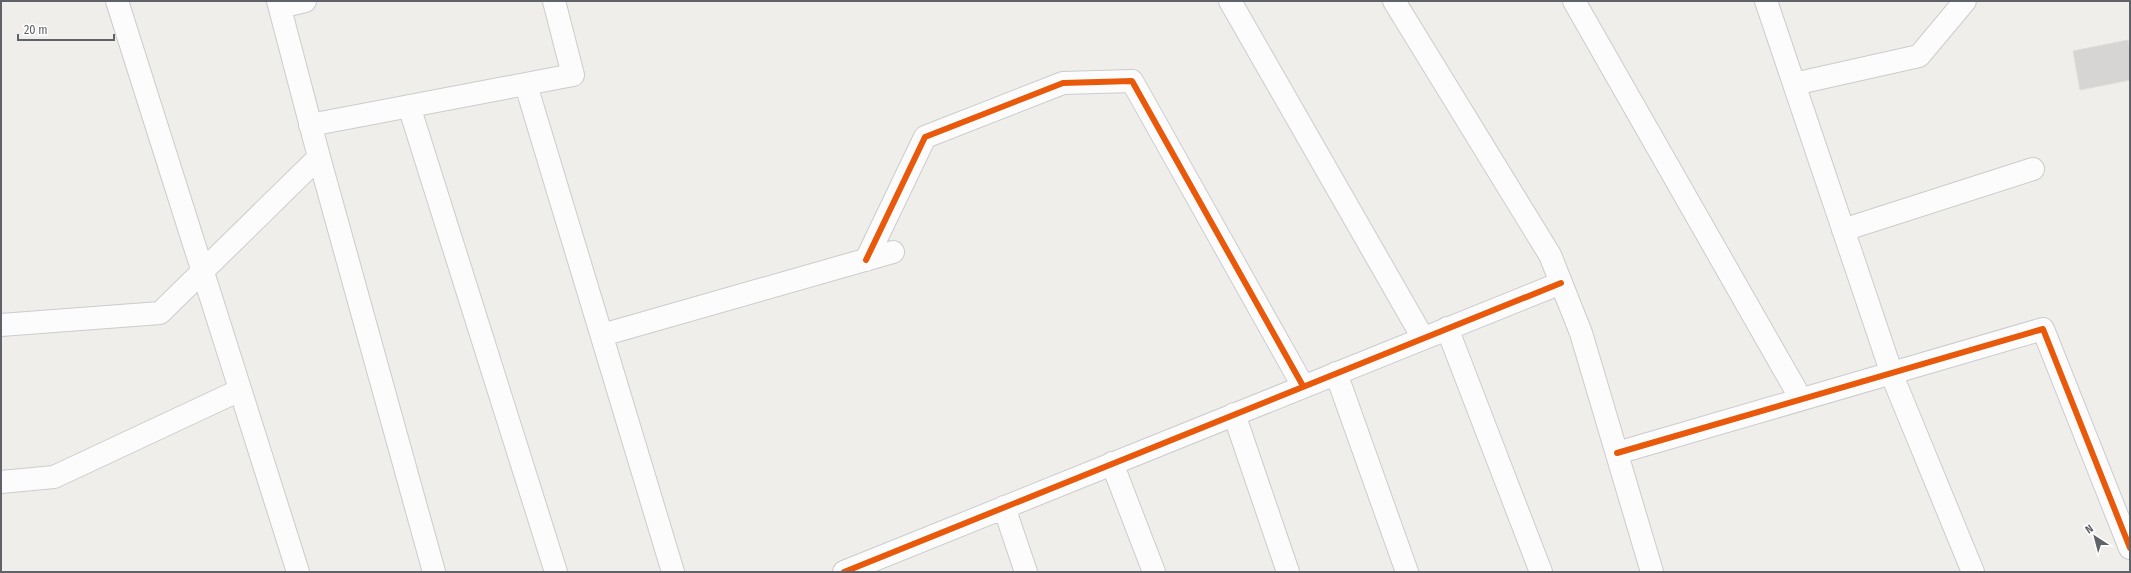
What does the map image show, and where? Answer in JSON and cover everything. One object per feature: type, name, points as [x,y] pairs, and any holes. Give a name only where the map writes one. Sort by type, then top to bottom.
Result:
[{"type":"street","points":[[117,1],[298,572]]},
{"type":"street","points":[[305,1],[279,4],[310,125],[434,572]]},
{"type":"street","points":[[310,125],[573,75],[554,1]]},
{"type":"street","points":[[1230,1],[1423,338]]},
{"type":"street","points":[[1394,1],[1550,255],[1581,333],[1652,572]]},
{"type":"street","points":[[1574,1],[1801,399]]},
{"type":"street","points":[[1766,1],[1892,373],[1972,572]]},
{"type":"street","points":[[1794,84],[1919,56],[1965,1]]},
{"type":"street","points":[[866,260],[925,137],[1063,83],[1132,81],[1303,386]]},
{"type":"street","points":[[526,85],[673,572]]},
{"type":"street","points":[[409,106],[556,572]]},
{"type":"street","points":[[1,325],[160,313],[319,157]]},
{"type":"street","points":[[1843,230],[2033,169]]},
{"type":"street","points":[[602,335],[893,252]]},
{"type":"street","points":[[844,572],[1561,283]]},
{"type":"street","points":[[1447,328],[1541,572]]},
{"type":"street","points":[[1617,453],[2043,329],[2130,548]]},
{"type":"street","points":[[1336,373],[1407,572]]},
{"type":"street","points":[[1,482],[54,477],[240,390]]},
{"type":"street","points":[[1234,414],[1288,572]]},
{"type":"street","points":[[1112,463],[1154,572]]},
{"type":"street","points":[[1004,507],[1026,572]]},
{"type":"building","points":[[2128,40],[2130,51],[2130,80],[2080,90],[2073,51]]},
{"type":"cycle path","points":[[866,260],[925,137],[1063,83],[1132,81],[1303,386]]},
{"type":"cycle path","points":[[844,572],[1561,283]]},
{"type":"cycle path","points":[[1617,453],[2043,329],[2130,548]]}]
